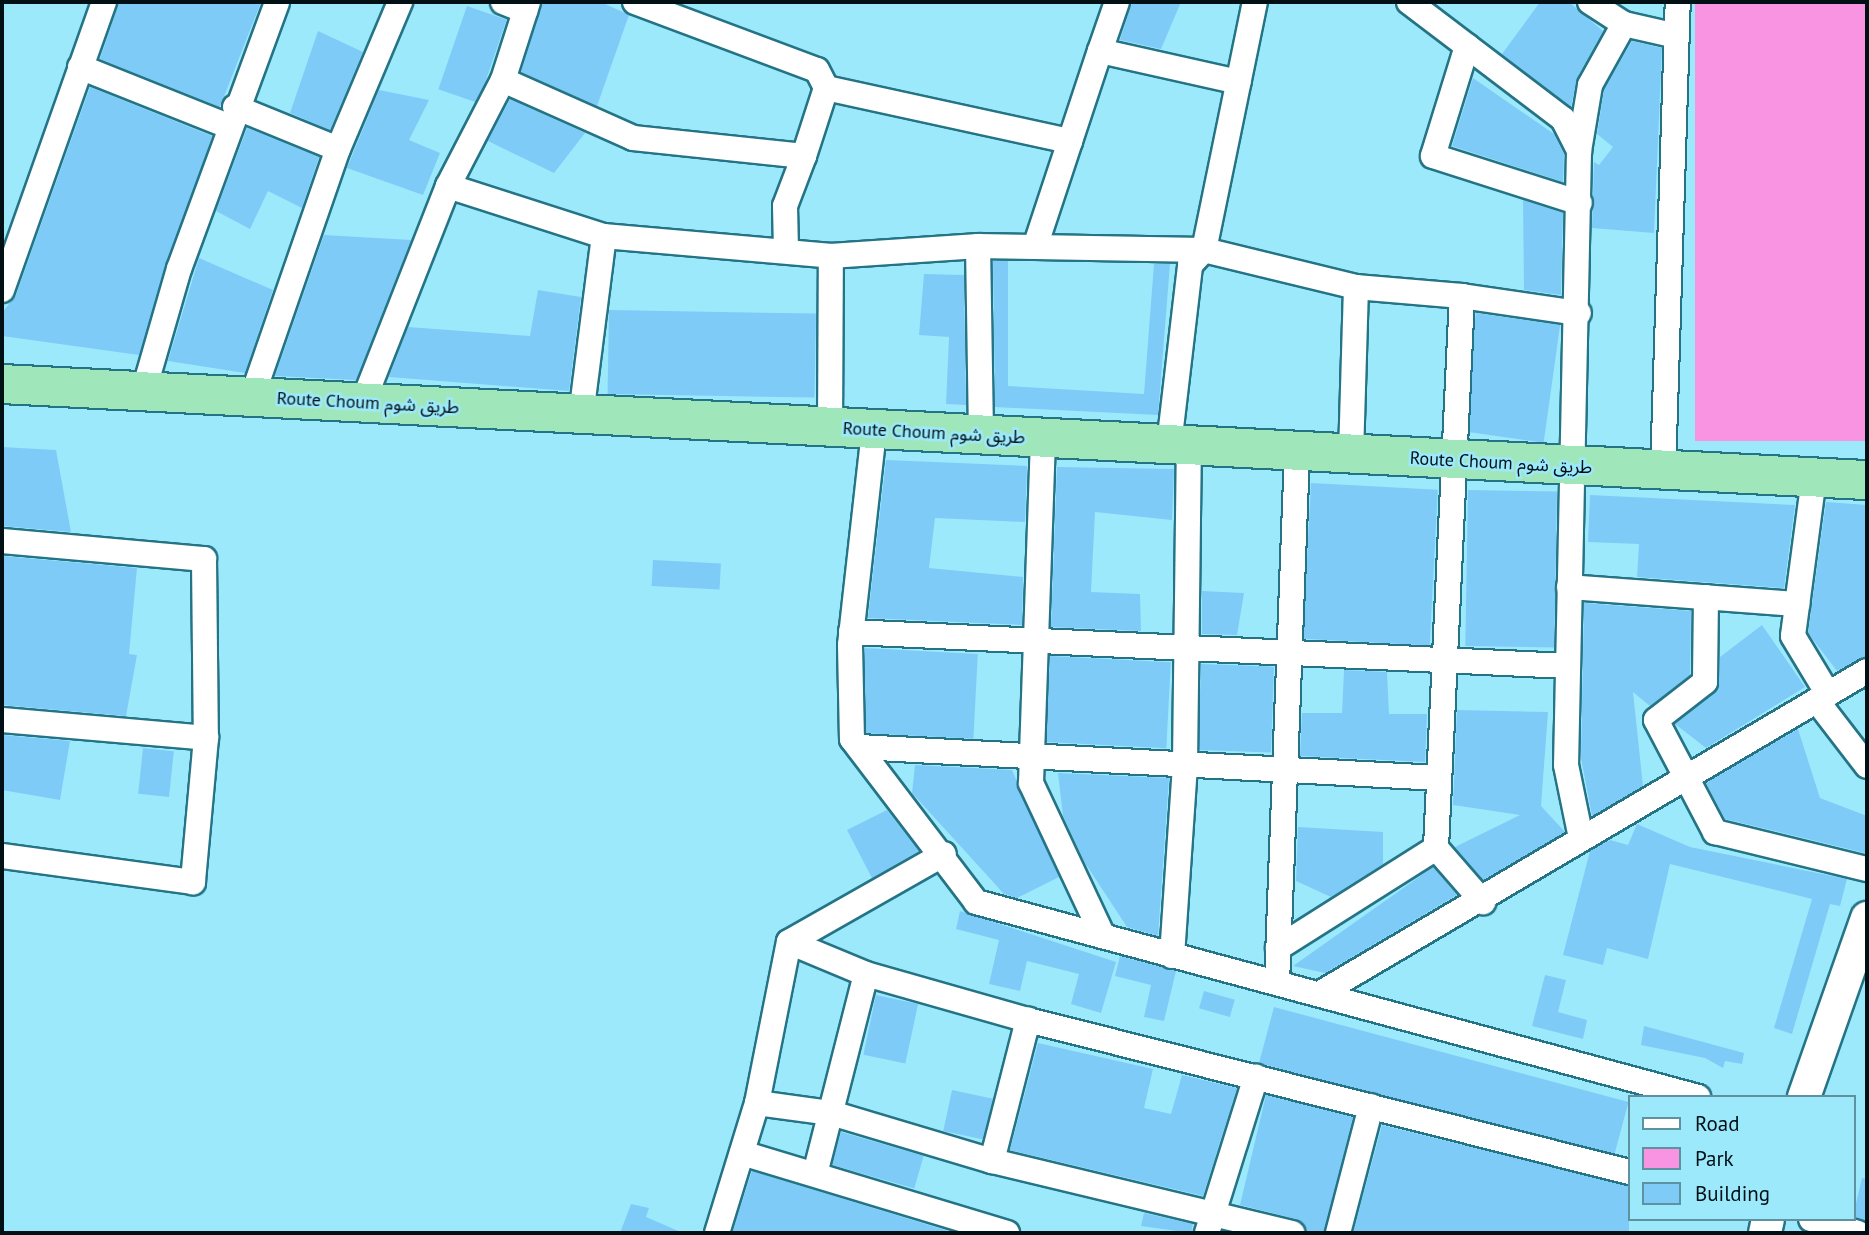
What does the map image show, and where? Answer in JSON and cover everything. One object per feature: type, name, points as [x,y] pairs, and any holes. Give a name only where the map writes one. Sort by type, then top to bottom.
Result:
[{"type":"highway","name":"Route Choum طريق شوم","points":[[2,384],[1351,454],[1571,468],[1867,480]]},
{"type":"street","points":[[2,290],[104,2]]},
{"type":"street","points":[[144,390],[232,117],[278,2]]},
{"type":"street","points":[[252,397],[338,149],[400,2]]},
{"type":"street","points":[[635,2],[817,70],[826,88],[785,206],[786,248]]},
{"type":"street","points":[[1035,247],[1117,2]]},
{"type":"street","points":[[1172,956],[1185,764],[1188,648],[1179,445],[1190,265],[1204,250],[1255,2]]},
{"type":"street","points":[[1409,2],[1563,119],[1579,151]]},
{"type":"street","points":[[1590,2],[1624,24],[1677,36]]},
{"type":"street","points":[[1663,472],[1678,2]]},
{"type":"street","points":[[363,402],[448,186],[503,80],[518,5]]},
{"type":"street","points":[[1581,838],[1566,765],[1571,468],[1579,313],[1579,151],[1590,85],[1624,24]]},
{"type":"street","points":[[1467,46],[1433,156],[1580,203]]},
{"type":"street","points":[[1100,51],[1239,82]]},
{"type":"street","points":[[80,67],[338,149]]},
{"type":"street","points":[[503,80],[633,138],[804,156]]},
{"type":"street","points":[[826,88],[1070,141]]},
{"type":"street","points":[[448,186],[604,236],[786,248],[831,256],[978,246],[1204,250],[1356,287],[1462,296],[1579,313]]},
{"type":"street","points":[[581,415],[604,236]]},
{"type":"street","points":[[978,246],[981,435]]},
{"type":"street","points":[[830,428],[831,256]]},
{"type":"street","points":[[1351,454],[1356,287]]},
{"type":"street","points":[[1462,296],[1436,848],[1483,902]]},
{"type":"street","points":[[874,431],[851,632],[852,739],[944,854],[976,902],[1691,1095]]},
{"type":"street","points":[[1043,439],[1031,783],[1103,936]]},
{"type":"street","points":[[1277,983],[1297,452]]},
{"type":"street","points":[[1814,478],[1793,636],[1822,698],[1867,766]]},
{"type":"street","points":[[2,541],[204,559],[206,738],[192,883],[2,856]]},
{"type":"street","points":[[1569,587],[1797,604]]},
{"type":"street","points":[[1706,597],[1704,682],[1656,720],[1715,832],[1867,869]]},
{"type":"street","points":[[851,632],[1566,666]]},
{"type":"street","points":[[1319,995],[1483,902],[1581,838],[1686,781],[1867,671]]},
{"type":"street","points":[[2,720],[206,738]]},
{"type":"street","points":[[859,747],[1439,778]]},
{"type":"street","points":[[1278,948],[1436,848]]},
{"type":"street","points":[[716,1233],[757,1104],[789,942],[944,854]]},
{"type":"street","points":[[1805,1095],[1867,918]]},
{"type":"street","points":[[789,942],[866,974],[1028,1020],[1628,1172]]},
{"type":"street","points":[[815,1174],[866,974]]},
{"type":"street","points":[[992,1160],[1028,1020]]},
{"type":"street","points":[[1211,1222],[1256,1077]]},
{"type":"street","points":[[757,1104],[831,1113],[1211,1222],[1293,1233]]},
{"type":"street","points":[[1338,1233],[1371,1106]]},
{"type":"street","points":[[742,1153],[815,1174],[963,1226],[1007,1233]]},
{"type":"street","points":[[1818,1221],[1858,1233]]},
{"type":"green space","points":[[1695,2],[1867,2],[1867,441],[1695,441]]},
{"type":"building","points":[[119,2],[261,2],[220,107],[100,59]]},
{"type":"building","points":[[542,2],[601,2],[629,15],[597,106],[521,72]]},
{"type":"building","points":[[1132,2],[1181,2],[1161,49],[1120,40]]},
{"type":"building","points":[[1540,2],[1569,2],[1603,31],[1577,78],[1571,107],[1502,54]]},
{"type":"building","points":[[467,6],[507,20],[478,103],[438,89]]},
{"type":"building","points":[[318,31],[363,52],[330,130],[290,113]]},
{"type":"building","points":[[1632,41],[1662,48],[1654,233],[1592,228],[1594,162],[1599,165],[1613,147],[1597,134],[1604,90]]},
{"type":"building","points":[[1473,78],[1554,134],[1564,154],[1563,182],[1452,146]]},
{"type":"building","points":[[90,87],[212,136],[139,355],[2,336],[2,313],[16,295]]},
{"type":"building","points":[[379,90],[429,100],[409,140],[440,153],[423,195],[347,168]]},
{"type":"building","points":[[510,99],[585,133],[554,173],[488,141]]},
{"type":"building","points":[[247,128],[319,157],[302,208],[268,191],[250,229],[216,211]]},
{"type":"building","points":[[1523,200],[1563,213],[1561,295],[1524,290]]},
{"type":"building","points":[[324,235],[411,240],[356,380],[275,376]]},
{"type":"building","points":[[199,258],[273,290],[245,373],[168,361]]},
{"type":"building","points":[[993,261],[1008,261],[1008,386],[1144,394],[1154,264],[1170,264],[1158,415],[995,407]]},
{"type":"building","points":[[924,274],[964,275],[966,405],[946,404],[949,337],[919,335]]},
{"type":"building","points":[[538,290],[581,297],[569,391],[389,377],[408,327],[530,336]]},
{"type":"building","points":[[609,310],[816,314],[815,398],[608,394]]},
{"type":"building","points":[[1476,313],[1560,325],[1544,443],[1459,431]]},
{"type":"building","points":[[2,447],[56,450],[71,532],[2,526]]},
{"type":"building","points":[[886,460],[1027,466],[1025,522],[935,518],[929,568],[1023,577],[1022,625],[868,618]]},
{"type":"building","points":[[1057,467],[1174,469],[1172,520],[1095,512],[1091,592],[1140,594],[1141,631],[1051,627]]},
{"type":"building","points":[[1311,483],[1438,490],[1430,645],[1303,639]]},
{"type":"building","points":[[1468,490],[1557,492],[1554,648],[1465,646]]},
{"type":"building","points":[[1590,495],[1795,505],[1784,588],[1637,577],[1639,544],[1588,542]]},
{"type":"building","points":[[1826,502],[1867,505],[1867,655],[1837,671],[1808,633]]},
{"type":"building","points":[[2,556],[137,568],[129,654],[137,655],[126,716],[2,705]]},
{"type":"building","points":[[653,560],[721,564],[720,590],[652,586]]},
{"type":"building","points":[[1202,591],[1244,593],[1237,635],[1202,634]]},
{"type":"building","points":[[1584,603],[1691,611],[1690,675],[1650,706],[1633,692],[1643,786],[1592,816],[1581,758]]},
{"type":"building","points":[[1762,625],[1805,687],[1706,748],[1675,724],[1718,689],[1720,657]]},
{"type":"building","points":[[865,648],[978,654],[973,739],[861,733]]},
{"type":"building","points":[[1050,656],[1171,662],[1166,748],[1045,742]]},
{"type":"building","points":[[1201,664],[1274,667],[1271,752],[1198,750]]},
{"type":"building","points":[[1344,670],[1387,672],[1389,714],[1427,714],[1425,762],[1300,756],[1302,713],[1342,713]]},
{"type":"building","points":[[1457,710],[1548,712],[1541,806],[1565,832],[1483,880],[1455,847],[1520,815],[1453,805]]},
{"type":"building","points":[[1798,729],[1820,798],[1867,816],[1865,853],[1725,819],[1706,783]]},
{"type":"building","points":[[2,735],[70,741],[60,800],[2,790]]},
{"type":"building","points":[[143,748],[174,751],[169,797],[138,794]]},
{"type":"building","points":[[915,765],[1012,770],[1059,877],[1017,898],[1004,894],[912,793]]},
{"type":"building","points":[[1058,773],[1169,778],[1158,936],[1127,927],[1085,863],[1063,816]]},
{"type":"building","points":[[887,810],[919,851],[872,878],[847,830]]},
{"type":"building","points":[[1637,824],[1690,847],[1847,879],[1840,906],[1830,904],[1792,1034],[1774,1028],[1812,899],[1670,864],[1648,959],[1607,948],[1603,965],[1563,955],[1590,851],[1610,840],[1628,845]]},
{"type":"building","points":[[1298,827],[1383,832],[1383,864],[1331,897],[1296,881]]},
{"type":"building","points":[[1433,867],[1457,895],[1325,973],[1293,966]]},
{"type":"building","points":[[960,911],[1116,962],[1101,1013],[1071,1004],[1079,974],[1027,961],[1020,991],[989,984],[999,940],[956,929]]},
{"type":"building","points":[[1120,956],[1176,971],[1164,1021],[1144,1017],[1151,985],[1115,976]]},
{"type":"building","points":[[1545,975],[1566,980],[1558,1012],[1587,1020],[1583,1039],[1532,1026]]},
{"type":"building","points":[[1204,991],[1235,1000],[1230,1017],[1199,1008]]},
{"type":"building","points":[[876,995],[918,1004],[905,1064],[863,1055]]},
{"type":"building","points":[[1274,1007],[1628,1102],[1613,1158],[1259,1063]]},
{"type":"building","points":[[1644,1026],[1744,1053],[1742,1064],[1725,1061],[1723,1068],[1705,1058],[1641,1045]]},
{"type":"building","points":[[1038,1043],[1153,1069],[1144,1108],[1171,1114],[1182,1075],[1237,1088],[1203,1196],[1010,1150]]},
{"type":"building","points":[[952,1090],[993,1099],[984,1140],[943,1131]]},
{"type":"building","points":[[1266,1095],[1353,1117],[1324,1233],[1307,1233],[1296,1219],[1240,1205]]},
{"type":"building","points":[[1382,1125],[1628,1186],[1629,1233],[1353,1233]]},
{"type":"building","points":[[841,1132],[924,1156],[914,1188],[832,1165]]},
{"type":"building","points":[[752,1171],[948,1231],[732,1233]]},
{"type":"building","points":[[1862,1178],[1867,1179],[1867,1222],[1855,1217]]},
{"type":"building","points":[[631,1204],[649,1208],[646,1217],[683,1233],[620,1233]]},
{"type":"building","points":[[1144,1213],[1193,1224],[1191,1233],[1141,1226]]}]
